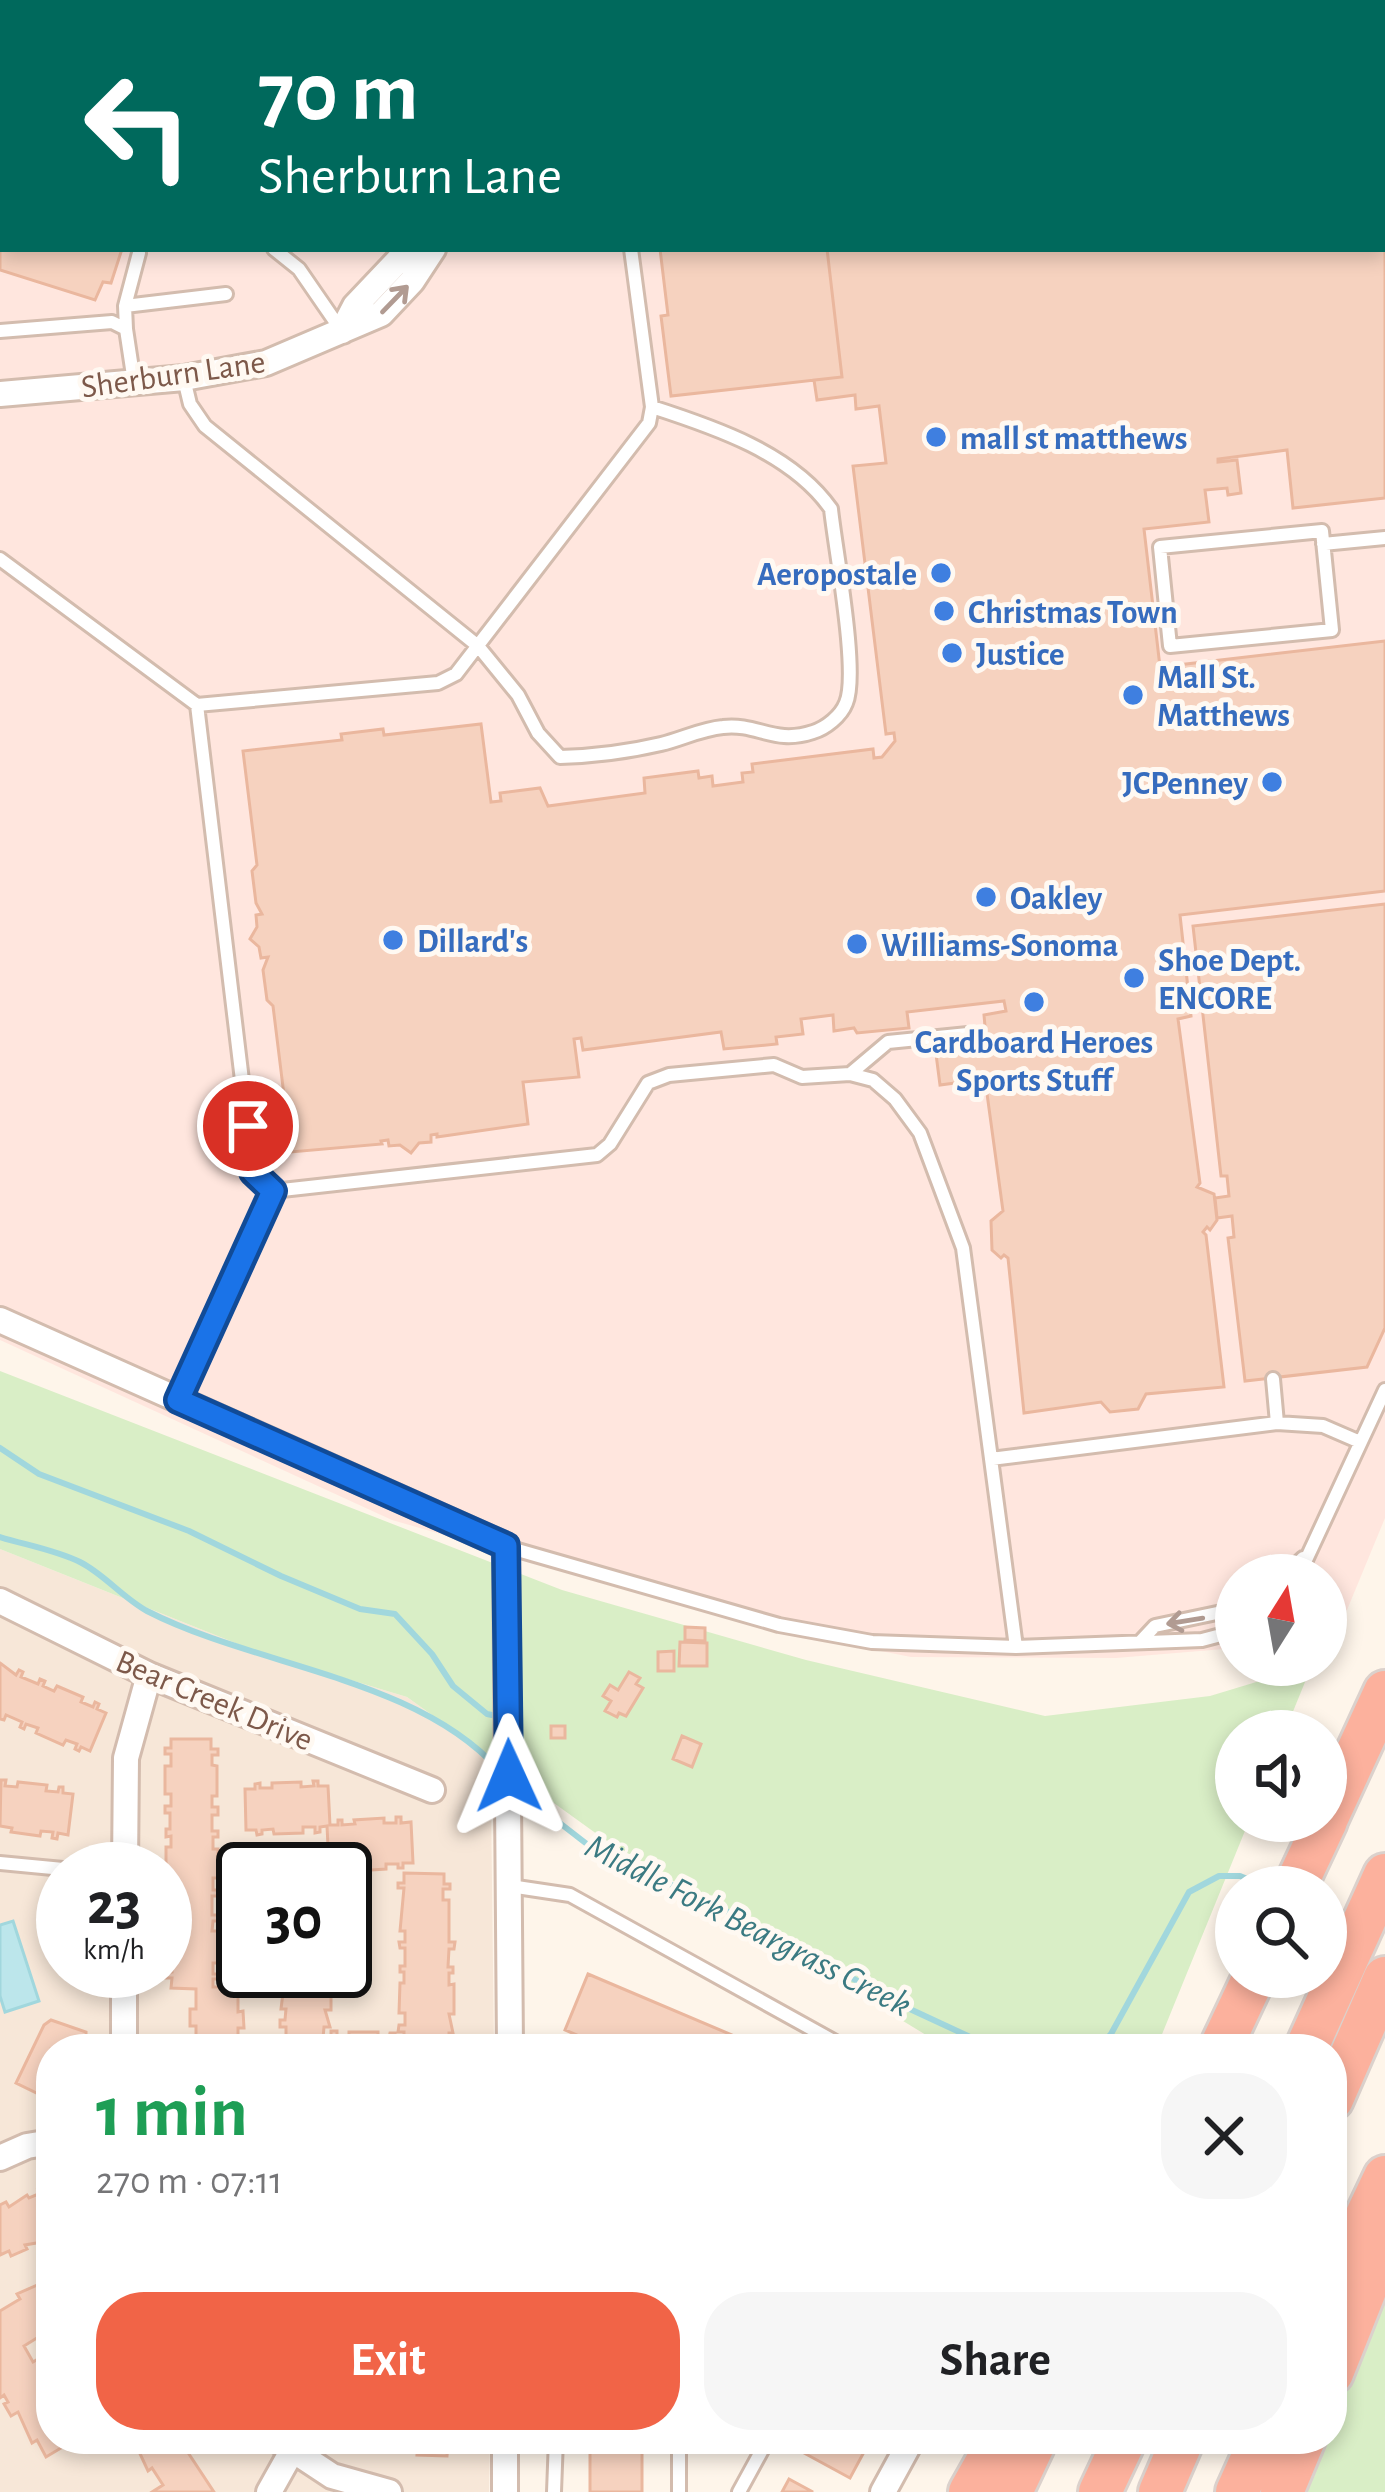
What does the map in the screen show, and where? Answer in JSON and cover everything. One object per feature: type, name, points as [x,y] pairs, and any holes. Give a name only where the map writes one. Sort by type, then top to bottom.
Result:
[{"type":"highway","points":[[1314,1846],[1385,1692]]},
{"type":"highway","points":[[1347,2051],[1371,1975],[1382,1882]]},
{"type":"highway","points":[[1319,2034],[1371,1975]]},
{"type":"highway","points":[[1227,2034],[1244,1998]]},
{"type":"highway","points":[[1347,2257],[1385,2176]]},
{"type":"highway","points":[[1347,2335],[1385,2240]]},
{"type":"highway","points":[[970,2492],[992,2454]]},
{"type":"highway","points":[[1011,2492],[1029,2454]]},
{"type":"highway","points":[[1100,2492],[1118,2454]]},
{"type":"highway","points":[[1160,2492],[1177,2454]]},
{"type":"highway","points":[[1237,2492],[1255,2454]]},
{"type":"highway","points":[[1282,2492],[1298,2454]]},
{"type":"street","points":[[341,331],[355,306],[406,252]]},
{"type":"street","name":"Sherburn Lane","points":[[0,394],[184,378],[266,363],[381,314],[431,252]]},
{"type":"street","points":[[0,1320],[506,1546],[509,2034]]},
{"type":"street","name":"Bear Creek Drive","points":[[0,1601],[149,1676],[432,1790]]},
{"type":"street","points":[[125,1842],[126,1758],[149,1676]]},
{"type":"street","points":[[124,1998],[124,2034]]},
{"type":"street","points":[[0,2158],[36,2144]]},
{"type":"street","points":[[269,2492],[281,2454]]},
{"type":"street","points":[[298,2454],[332,2476],[389,2492]]},
{"type":"street","points":[[505,2492],[506,2454]]},
{"type":"street","points":[[883,2492],[904,2454]]},
{"type":"lane","points":[[278,252],[299,269],[341,331]]},
{"type":"lane","points":[[0,559],[197,705],[439,683],[456,674],[649,423],[652,407],[631,252]]},
{"type":"lane","points":[[134,382],[125,305],[139,253]]},
{"type":"lane","points":[[125,305],[226,294]]},
{"type":"lane","points":[[0,331],[112,322],[126,329]]},
{"type":"lane","points":[[184,378],[190,404],[206,425],[478,646],[560,757],[596,756],[665,743],[706,728],[739,725],[778,739],[817,732],[838,717],[848,699],[831,509],[820,493],[742,437],[652,407]]},
{"type":"lane","points":[[1322,531],[1323,544],[1332,631],[1170,646],[1160,547],[1322,531]]},
{"type":"lane","points":[[1323,544],[1385,538]]},
{"type":"lane","points":[[197,705],[253,1172],[273,1191],[597,1155],[610,1144],[648,1083],[668,1075],[774,1065],[802,1077],[850,1074],[873,1080],[895,1099],[920,1132],[963,1248],[1016,1647]]},
{"type":"lane","points":[[850,1074],[887,1042],[968,1034]]},
{"type":"lane","points":[[178,1400],[273,1191]]},
{"type":"lane","points":[[1274,1378],[1276,1423]]},
{"type":"lane","points":[[1308,1553],[1385,1390]]},
{"type":"lane","points":[[991,1459],[1276,1423],[1310,1423],[1360,1442]]},
{"type":"lane","points":[[506,1546],[779,1625],[872,1642],[1016,1647],[1215,1637]]},
{"type":"lane","points":[[1139,1642],[1155,1626],[1215,1614]]},
{"type":"lane","points":[[0,1863],[36,1866]]},
{"type":"lane","points":[[510,1886],[570,1895],[821,2034]]},
{"type":"lane","points":[[554,2492],[555,2454]]},
{"type":"lane","points":[[679,2454],[679,2492]]},
{"type":"lane","points":[[739,2492],[760,2454]]},
{"type":"shaded area","name":"Mall St. Matthews","points":[[0,252],[1385,252],[1385,1518],[1347,1610],[1347,1554],[1215,1554],[1215,1650],[1116,1658],[911,1657],[775,1630],[392,1520],[0,1340]]},
{"type":"shaded area","points":[[0,1549],[258,1652],[407,1697],[487,1755],[491,1801],[494,2034],[36,2034],[36,2454],[490,2454],[489,2492],[0,2492]]},
{"type":"green space","points":[[0,1371],[562,1590],[806,1660],[1045,1716],[1210,1696],[1243,1686],[1303,1686],[1294,1710],[1215,1710],[1215,1842],[1240,1842],[1231,1866],[1215,1866],[1215,1904],[1162,2034],[924,2034],[601,1837],[407,1697],[258,1652],[0,1549]]},
{"type":"green space","points":[[1385,2267],[1385,2492],[1294,2492],[1310,2454],[1347,2454],[1347,2364]]},
{"type":"water","points":[[13,1921],[39,2001],[5,2012],[0,1996],[0,1925]]},
{"type":"building","points":[[0,252],[121,252],[111,283],[103,282],[95,300],[0,270]]},
{"type":"building","points":[[660,252],[827,252],[842,377],[671,396],[661,316],[668,315]]},
{"type":"building","name":"Mall St. Matthews","points":[[827,252],[1385,252],[1385,498],[1293,508],[1287,450],[1218,459],[1237,460],[1241,493],[1228,495],[1227,488],[1205,490],[1209,522],[1144,529],[1160,667],[1385,641],[1385,891],[1180,915],[1191,1016],[1178,1019],[1197,1187],[1214,1194],[1217,1220],[1203,1232],[1224,1387],[1146,1394],[1138,1409],[1110,1412],[1101,1402],[1024,1413],[1008,1258],[992,1250],[991,1221],[1003,1211],[985,1079],[940,1085],[936,1054],[987,1049],[984,1015],[1006,1011],[1004,1001],[907,1012],[909,1028],[857,1033],[854,1028],[834,1031],[833,1015],[801,1019],[803,1034],[776,1037],[777,1044],[724,1049],[721,1032],[583,1050],[581,1038],[574,1039],[579,1077],[523,1082],[528,1124],[431,1135],[431,1142],[419,1143],[411,1153],[400,1145],[389,1146],[388,1140],[291,1152],[273,1006],[267,1000],[263,970],[268,957],[261,958],[259,947],[250,939],[257,927],[256,915],[262,914],[252,871],[257,865],[243,751],[342,740],[341,734],[383,729],[384,735],[481,724],[491,802],[501,801],[500,793],[540,788],[548,806],[645,793],[644,778],[698,771],[699,778],[712,776],[713,786],[743,782],[742,773],[753,772],[752,764],[873,749],[874,758],[882,757],[895,741],[894,733],[886,734],[853,466],[886,463],[879,406],[856,409],[855,395],[817,400],[814,380],[842,377]]},
{"type":"building","points":[[1385,904],[1385,1328],[1367,1367],[1245,1381],[1228,1238],[1234,1237],[1232,1216],[1217,1218],[1215,1198],[1229,1196],[1227,1176],[1221,1176],[1193,926]]},
{"type":"building","points":[[685,1627],[705,1628],[705,1641],[685,1640]]},
{"type":"building","points":[[680,1642],[707,1643],[707,1666],[679,1666]]},
{"type":"building","points":[[674,1651],[674,1671],[658,1671],[658,1652]]},
{"type":"building","points":[[0,1663],[38,1684],[40,1679],[45,1681],[43,1686],[54,1691],[57,1686],[83,1697],[81,1702],[93,1707],[99,1704],[97,1709],[106,1713],[90,1751],[81,1747],[79,1751],[77,1744],[66,1740],[63,1745],[26,1724],[24,1729],[22,1722],[6,1715],[0,1719]]},
{"type":"building","points":[[629,1672],[640,1678],[636,1684],[643,1688],[626,1716],[619,1713],[617,1717],[605,1711],[611,1701],[603,1696],[610,1685],[618,1690]]},
{"type":"building","points":[[551,1726],[565,1726],[565,1738],[551,1738]]},
{"type":"building","points":[[682,1736],[701,1744],[692,1767],[673,1759]]},
{"type":"building","points":[[171,1739],[211,1739],[211,1749],[218,1749],[218,1755],[212,1755],[212,1765],[217,1766],[217,1796],[212,1796],[212,1807],[218,1807],[218,1815],[212,1815],[212,1831],[218,1831],[218,1837],[213,1837],[213,1987],[216,1998],[238,1998],[244,2028],[238,2028],[238,2034],[196,2034],[196,2026],[190,2026],[190,2009],[196,2009],[192,1842],[171,1842],[171,1836],[166,1837],[170,1813],[165,1813],[165,1806],[171,1806],[171,1794],[165,1794],[165,1766],[171,1766],[171,1754],[165,1754],[165,1748],[171,1748]]},
{"type":"building","points":[[1,1780],[6,1780],[5,1786],[17,1787],[18,1782],[47,1785],[46,1791],[58,1792],[63,1787],[63,1793],[73,1794],[68,1835],[58,1833],[57,1839],[52,1838],[53,1832],[41,1831],[40,1836],[0,1826]]},
{"type":"building","points":[[313,1781],[328,1786],[330,1825],[338,1825],[338,1820],[342,1825],[384,1818],[384,1823],[396,1823],[396,1817],[401,1817],[401,1823],[411,1822],[413,1863],[372,1870],[372,1842],[328,1842],[327,1826],[315,1833],[315,1827],[303,1827],[303,1833],[274,1834],[273,1829],[257,1835],[256,1830],[246,1830],[245,1789],[255,1789],[260,1783],[260,1788],[272,1788],[272,1783],[314,1786]]},
{"type":"building","points":[[404,1873],[444,1874],[444,1884],[450,1884],[450,1889],[443,1889],[443,1900],[449,1900],[449,1942],[455,1942],[454,1949],[449,1949],[448,1967],[453,1967],[449,1985],[454,1984],[454,2014],[449,2014],[453,2033],[398,2032],[399,2025],[405,2025],[405,2013],[399,2013],[405,1948],[399,1942],[405,1942],[405,1931],[400,1931],[404,1888],[398,1888],[398,1883],[404,1883]]},
{"type":"building","points":[[588,1974],[730,2034],[574,2034],[565,2030]]},
{"type":"building","points":[[282,1998],[331,1998],[331,2010],[325,2010],[330,2027],[324,2027],[323,2034],[286,2034],[286,2027],[280,2027],[286,2009],[281,2009]]},
{"type":"building","points":[[51,2020],[86,2034],[40,2034]]},
{"type":"building","points":[[36,2042],[36,2093],[16,2083]]},
{"type":"building","points":[[36,2195],[36,2243],[11,2256],[9,2251],[0,2255],[0,2205],[6,2202],[9,2207]]},
{"type":"building","points":[[36,2286],[36,2338],[24,2346],[36,2360],[36,2441],[32,2443],[18,2412],[11,2416],[4,2395],[0,2398],[0,2311],[20,2299],[17,2294]]},
{"type":"building","points":[[140,2454],[189,2454],[214,2492],[152,2492],[163,2485],[152,2468],[148,2471]]},
{"type":"building","points":[[590,2454],[642,2454],[642,2492],[590,2492]]},
{"type":"building","points":[[806,2454],[863,2454],[850,2478]]},
{"type":"building","points":[[789,2479],[813,2492],[782,2492]]},
{"type":"waterway","points":[[0,1448],[39,1474],[189,1531],[281,1576],[360,1609],[395,1614],[432,1654],[453,1686],[487,1714],[502,1717]]},
{"type":"waterway","name":"Middle Fork Beargrass Creek","points":[[0,1537],[80,1562],[138,1606],[190,1630],[333,1677],[424,1714],[465,1739],[499,1770]]},
{"type":"waterway","name":"Middle Fork Beargrass Creek","points":[[516,1789],[601,1855],[698,1896],[964,2034]]},
{"type":"waterway","name":"Middle Fork Beargrass Creek","points":[[1111,2034],[1189,1892],[1215,1878]]},
{"type":"place","name":"mall st matthews","points":[[936,437]]},
{"type":"place","name":"Aeropostale","points":[[941,573]]},
{"type":"place","name":"Christmas Town","points":[[944,611]]},
{"type":"place","name":"Justice","points":[[952,653]]},
{"type":"place","name":"Mall St. Matthews","points":[[1133,695]]},
{"type":"place","name":"JCPenney","points":[[1272,782]]},
{"type":"place","name":"Oakley","points":[[986,897]]},
{"type":"place","name":"Dillard's","points":[[393,940]]},
{"type":"place","name":"Williams-Sonoma","points":[[857,944]]},
{"type":"place","name":"Shoe Dept. ENCORE","points":[[1134,978]]},
{"type":"place","name":"Cardboard Heroes Sports Stuff","points":[[1034,1002]]},
{"type":"route","points":[[248,1126],[253,1172],[273,1191],[178,1400],[506,1546],[509,1776]]}]
